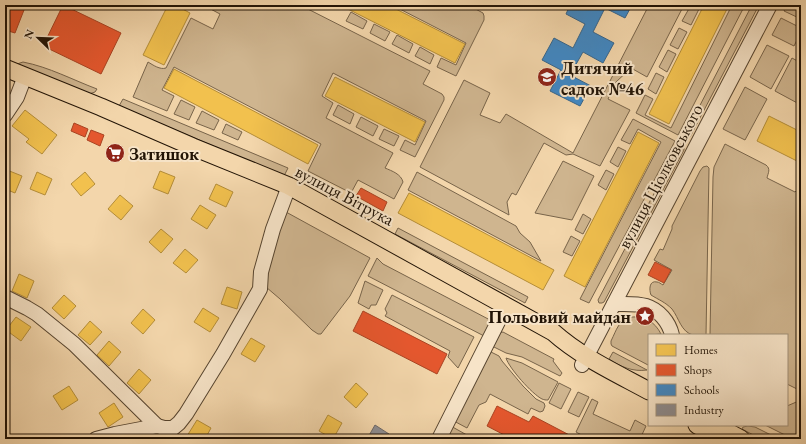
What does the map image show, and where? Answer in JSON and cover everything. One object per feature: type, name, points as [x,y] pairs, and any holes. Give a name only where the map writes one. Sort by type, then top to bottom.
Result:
[{"type":"main road","name":"вулиця Вітрука","points":[[5,68],[24,80],[190,154],[287,190],[504,310],[562,350],[648,391]]},
{"type":"main road","name":"вулиця Вітрука","points":[[5,76],[24,80]]},
{"type":"main road","name":"вулиця Вітрука","points":[[584,361],[648,398]]},
{"type":"main road","points":[[699,426],[724,439]]},
{"type":"main road","points":[[716,426],[741,439]]},
{"type":"street","name":"вулиця Ціолковського","points":[[584,361],[770,5]]},
{"type":"street","points":[[5,115],[24,80]]},
{"type":"street","points":[[5,297],[37,314],[74,344],[158,426],[173,428],[186,414],[223,354],[260,289],[261,272],[273,229],[287,190]]},
{"type":"street","points":[[614,304],[644,306],[650,308],[662,316],[670,327],[672,334]]},
{"type":"street","points":[[439,439],[504,310]]},
{"type":"street","points":[[96,439],[158,426]]},
{"type":"shaded area","points":[[203,5],[300,5],[430,71],[423,84],[442,94],[444,100],[415,157],[400,150],[405,140],[415,145],[426,121],[333,73],[322,96],[333,103],[326,118],[393,153],[385,168],[398,175],[403,182],[394,199],[358,180],[351,193],[308,171],[321,144],[174,67],[162,90],[174,96],[167,111],[133,97],[148,62],[159,68],[166,68],[191,18],[213,29],[220,14]]},
{"type":"shaded area","points":[[392,5],[468,5],[483,13],[484,20],[456,76],[437,67],[441,58],[456,65],[466,43]]},
{"type":"shaded area","points":[[649,5],[684,5],[647,77],[631,68],[616,82],[608,99],[630,110],[600,166],[573,154],[566,155],[544,143],[516,195],[512,193],[507,202],[509,215],[420,167],[464,80],[490,93],[480,115],[500,123],[506,114],[573,153]]},
{"type":"shaded area","points":[[691,5],[699,9],[691,25],[682,21]]},
{"type":"shaded area","points":[[732,5],[745,5],[678,135],[636,113],[645,95],[653,99],[645,115],[671,128]]},
{"type":"shaded area","points":[[752,5],[759,5],[690,137],[685,139],[683,138]]},
{"type":"shaded area","points":[[787,5],[801,5],[801,19],[784,11]]},
{"type":"shaded area","points":[[351,12],[367,21],[363,29],[346,21]]},
{"type":"shaded area","points":[[781,18],[801,28],[801,32],[794,46],[772,35]]},
{"type":"shaded area","points":[[374,24],[390,32],[385,41],[370,33]]},
{"type":"shaded area","points":[[679,28],[687,32],[678,49],[670,45]]},
{"type":"shaded area","points":[[397,35],[413,44],[409,53],[392,44]]},
{"type":"shaded area","points":[[767,45],[789,56],[771,89],[750,77]]},
{"type":"shaded area","points":[[420,47],[434,55],[430,64],[415,56]]},
{"type":"shaded area","points":[[668,50],[676,54],[667,72],[659,67]]},
{"type":"shaded area","points":[[792,58],[801,63],[801,105],[775,91]]},
{"type":"shaded area","points":[[23,62],[52,70],[97,89],[95,92],[89,94],[17,64]]},
{"type":"shaded area","points":[[656,73],[664,77],[656,94],[648,89]]},
{"type":"shaded area","points":[[745,87],[767,99],[745,140],[723,129]]},
{"type":"shaded area","points":[[123,99],[288,168],[284,176],[119,106]]},
{"type":"shaded area","points":[[181,100],[195,107],[189,120],[174,114]]},
{"type":"shaded area","points":[[338,105],[354,114],[350,124],[333,115]]},
{"type":"shaded area","points":[[202,111],[219,120],[214,130],[196,123]]},
{"type":"shaded area","points":[[361,117],[378,126],[373,136],[356,127]]},
{"type":"shaded area","points":[[633,119],[675,141],[589,303],[580,299],[661,142],[638,129],[630,144],[621,140]]},
{"type":"shaded area","points":[[226,124],[242,132],[238,140],[222,133]]},
{"type":"shaded area","points":[[384,129],[399,136],[394,146],[379,139]]},
{"type":"shaded area","points":[[680,144],[684,147],[684,150],[604,302],[599,303],[598,300]]},
{"type":"shaded area","points":[[725,144],[766,165],[769,170],[767,178],[795,192],[801,186],[801,391],[788,384],[788,334],[710,334],[714,167]]},
{"type":"shaded area","points":[[618,147],[626,151],[618,167],[610,162]]},
{"type":"shaded area","points":[[563,161],[594,176],[572,220],[535,213]]},
{"type":"shaded area","points":[[707,166],[709,168],[706,334],[691,334],[683,328],[672,309],[651,295],[650,288],[652,282],[658,282],[663,285],[672,270],[654,260],[660,249],[663,250],[672,226],[703,167]]},
{"type":"shaded area","points":[[606,170],[614,174],[606,190],[598,185]]},
{"type":"shaded area","points":[[417,172],[516,226],[520,233],[530,242],[541,261],[408,190]]},
{"type":"shaded area","points":[[286,212],[370,258],[350,296],[321,334],[318,334],[312,330],[266,287],[266,266]]},
{"type":"shaded area","points":[[583,214],[591,219],[583,234],[575,230]]},
{"type":"shaded area","points":[[398,228],[528,297],[525,303],[395,234]]},
{"type":"shaded area","points":[[571,236],[580,241],[572,256],[563,252]]},
{"type":"shaded area","points":[[377,258],[383,264],[492,321],[486,337],[368,276]]},
{"type":"shaded area","points":[[365,281],[383,290],[376,305],[371,305],[369,309],[358,303]]},
{"type":"shaded area","points":[[392,295],[474,337],[458,368],[448,357],[450,351],[385,316],[387,313],[385,309]]},
{"type":"shaded area","points":[[636,317],[645,319],[653,323],[661,334],[648,334],[648,365],[612,346],[611,344],[618,326],[627,319]]},
{"type":"shaded area","points":[[503,332],[554,359],[553,361],[562,373],[560,376],[522,357],[506,353],[490,345],[499,333]]},
{"type":"shaded area","points":[[487,350],[499,356],[523,386],[536,399],[544,403],[545,406],[543,411],[540,412],[531,408],[528,414],[490,394],[486,402],[479,405],[467,428],[452,420]]},
{"type":"shaded area","points":[[613,352],[647,370],[632,370],[618,364],[609,359]]},
{"type":"shaded area","points":[[506,358],[522,363],[558,382],[548,400],[542,399],[527,386],[511,368]]},
{"type":"shaded area","points":[[559,383],[571,389],[561,409],[549,403]]},
{"type":"shaded area","points":[[578,392],[589,397],[579,417],[568,412]]},
{"type":"shaded area","points":[[592,399],[598,402],[593,414],[630,431],[635,420],[646,426],[640,439],[589,439],[576,432]]},
{"type":"shaded area","points":[[801,400],[801,439],[793,439],[767,426],[788,426],[788,406]]},
{"type":"shaded area","points":[[449,425],[474,439],[442,439]]},
{"type":"shaded area","points":[[743,427],[755,427],[779,439],[761,439],[742,429]]},
{"type":"building: Homes","points":[[168,5],[175,5],[190,13],[164,65],[143,55]]},
{"type":"building: Homes","points":[[340,5],[388,5],[465,44],[455,63]]},
{"type":"building: Homes","points":[[704,5],[729,5],[669,124],[649,114]]},
{"type":"building: Homes","points":[[174,69],[318,145],[308,164],[164,88]]},
{"type":"building: Homes","points":[[335,77],[425,122],[415,142],[325,96]]},
{"type":"building: Homes","points":[[25,110],[57,135],[42,154],[26,142],[29,139],[12,126]]},
{"type":"building: Homes","points":[[769,116],[801,132],[801,163],[757,141]]},
{"type":"building: Homes","points":[[638,132],[659,143],[585,287],[564,276]]},
{"type":"building: Homes","points":[[7,170],[22,176],[15,193],[5,189],[5,175]]},
{"type":"building: Homes","points":[[160,171],[175,177],[168,194],[153,188]]},
{"type":"building: Homes","points":[[37,172],[52,179],[45,195],[30,189]]},
{"type":"building: Homes","points":[[85,172],[95,184],[81,196],[71,184]]},
{"type":"building: Homes","points":[[216,184],[233,192],[226,207],[209,199]]},
{"type":"building: Homes","points":[[409,193],[554,270],[543,290],[398,213]]},
{"type":"building: Homes","points":[[120,195],[133,206],[121,220],[108,209]]},
{"type":"building: Homes","points":[[200,205],[216,215],[207,229],[191,219]]},
{"type":"building: Homes","points":[[161,229],[173,239],[161,253],[149,242]]},
{"type":"building: Homes","points":[[185,249],[198,260],[186,273],[173,263]]},
{"type":"building: Homes","points":[[19,274],[34,281],[27,298],[12,291]]},
{"type":"building: Homes","points":[[227,287],[242,292],[237,309],[221,304]]},
{"type":"building: Homes","points":[[64,295],[76,306],[64,319],[52,308]]},
{"type":"building: Homes","points":[[203,308],[219,318],[210,332],[194,322]]},
{"type":"building: Homes","points":[[143,309],[155,320],[143,334],[131,323]]},
{"type":"building: Homes","points":[[16,317],[31,327],[21,341],[6,330]]},
{"type":"building: Homes","points":[[90,321],[102,332],[90,345],[78,335]]},
{"type":"building: Homes","points":[[251,338],[265,346],[255,362],[241,354]]},
{"type":"building: Homes","points":[[109,341],[121,352],[109,366],[97,355]]},
{"type":"building: Homes","points":[[139,369],[151,380],[139,394],[127,383]]},
{"type":"building: Homes","points":[[356,383],[368,394],[356,408],[344,397]]},
{"type":"building: Homes","points":[[69,386],[78,400],[62,410],[53,396]]},
{"type":"building: Homes","points":[[114,403],[123,417],[108,427],[99,413]]},
{"type":"building: Homes","points":[[328,415],[342,423],[333,439],[319,431]]},
{"type":"building: Homes","points":[[197,420],[211,428],[205,439],[193,439],[187,436]]},
{"type":"building: Shops","points":[[5,5],[12,5],[24,10],[15,33],[5,30]]},
{"type":"building: Shops","points":[[63,5],[121,33],[101,74],[43,46]]},
{"type":"building: Shops","points":[[74,123],[88,129],[85,137],[71,131]]},
{"type":"building: Shops","points":[[91,130],[104,135],[100,146],[87,140]]},
{"type":"building: Shops","name":"Затишок","points":[[113,146],[121,149],[117,159],[109,156]]},
{"type":"building: Shops","points":[[361,188],[387,202],[383,211],[356,196]]},
{"type":"building: Shops","points":[[655,262],[671,270],[664,283],[648,275]]},
{"type":"building: Shops","points":[[363,311],[447,354],[437,374],[353,331]]},
{"type":"building: Shops","points":[[497,406],[529,422],[533,416],[577,439],[512,439],[487,426]]},
{"type":"building: Schools","name":"Дитячий садок №46","points":[[570,5],[632,5],[625,18],[605,8],[593,32],[614,43],[603,63],[583,52],[570,75],[591,86],[580,106],[550,91],[561,70],[542,60],[554,38],[573,48],[585,24],[566,14]]},
{"type":"building: Industry","points":[[375,425],[389,434],[386,439],[367,439]]},
{"type":"place","name":"Дитячий садок №46","points":[[547,77]]},
{"type":"place","name":"Затишок","points":[[115,153]]},
{"type":"place","name":"Польовий майдан","points":[[645,316]]}]
